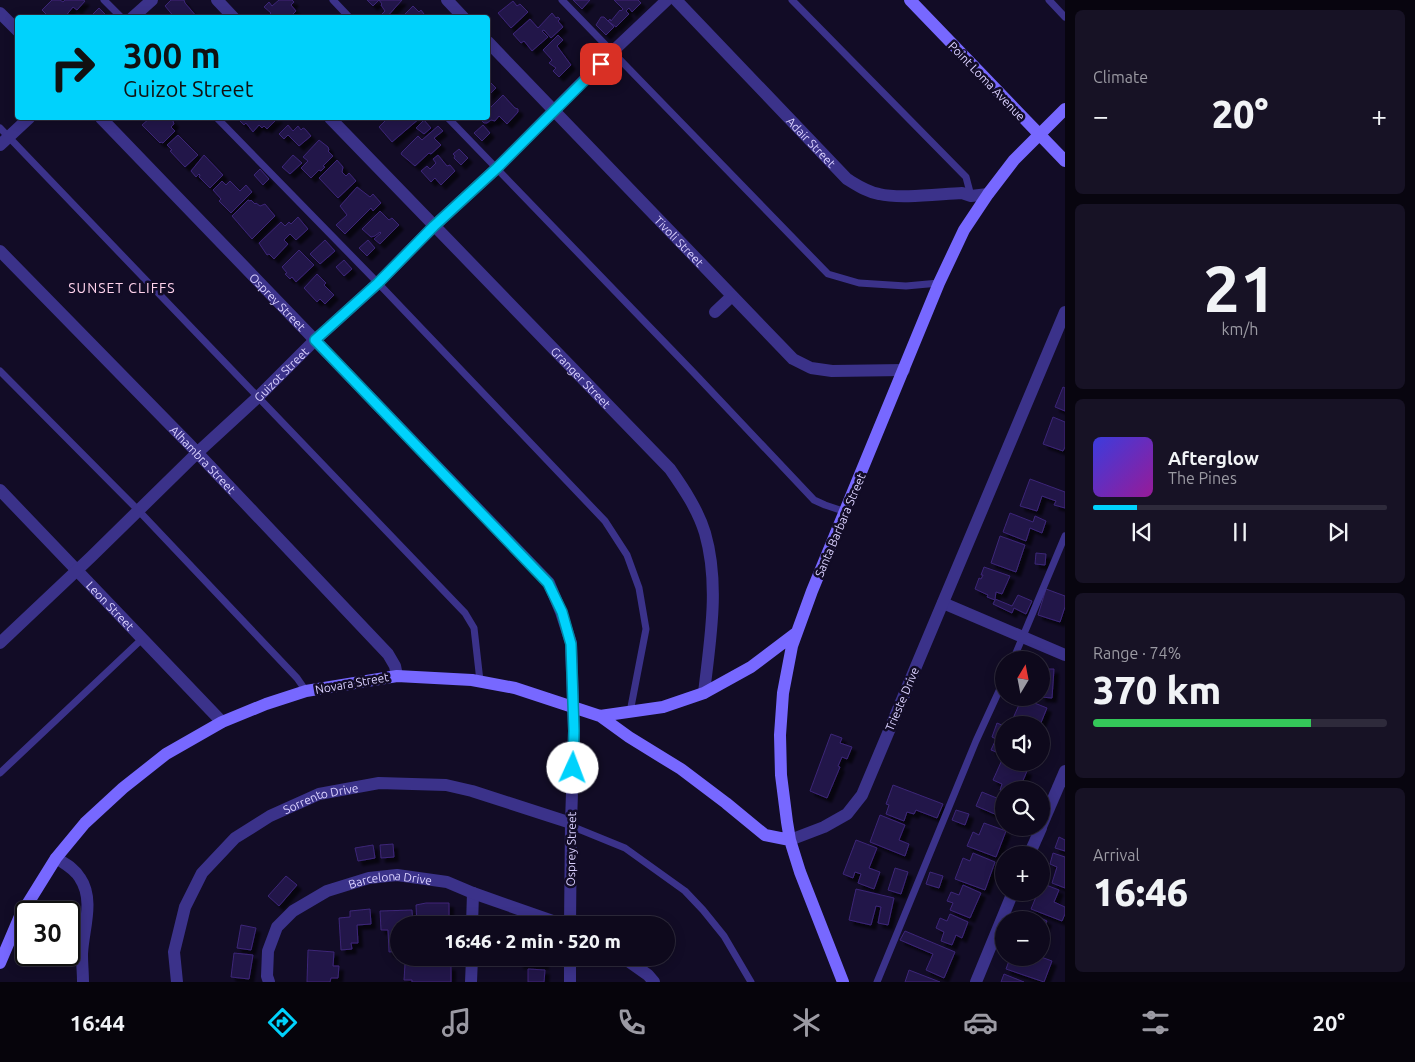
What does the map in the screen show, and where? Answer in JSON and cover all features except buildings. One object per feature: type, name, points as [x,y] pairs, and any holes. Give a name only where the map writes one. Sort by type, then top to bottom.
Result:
[{"type":"street","points":[[135,15],[152,0]]},
{"type":"street","points":[[217,0],[231,15]]},
{"type":"street","points":[[447,0],[461,15]]},
{"type":"street","name":"Guizot Street","points":[[0,643],[197,453],[258,398],[315,340],[378,283],[434,226],[497,168],[553,110],[667,0]]},
{"type":"street","name":"Adair Street","points":[[676,0],[847,179],[878,194],[962,193],[971,196],[988,194]]},
{"type":"street","name":"Point Loma Avenue","points":[[910,0],[1065,161]]},
{"type":"street","points":[[0,13],[15,28]]},
{"type":"street","name":"Tivoli Street","points":[[490,44],[793,359],[811,368],[832,371],[904,370]]},
{"type":"street","name":"Santa Barbara Street","points":[[844,982],[804,884],[790,840],[782,787],[780,735],[786,676],[796,633],[939,283],[964,230],[1014,160],[1065,109]]},
{"type":"street","points":[[3,137],[26,120]]},
{"type":"street","name":"Osprey Street","points":[[103,120],[548,583],[562,612],[571,644],[574,731],[570,916]]},
{"type":"street","name":"Granger Street","points":[[332,120],[670,469],[685,490],[704,532],[714,590],[704,693]]},
{"type":"street","name":"Alhambra Street","points":[[0,252],[197,453],[388,654],[395,666],[397,676]]},
{"type":"street","points":[[715,312],[732,296]]},
{"type":"street","name":"Trieste Drive","points":[[790,840],[824,827],[847,814],[862,795],[1065,312]]},
{"type":"street","name":"Leon Street","points":[[0,490],[222,722]]},
{"type":"street","points":[[943,603],[1065,655]]},
{"type":"street","name":"Novara Street","points":[[0,963],[20,916],[56,858],[85,823],[123,788],[166,754],[222,722],[266,704],[306,691],[397,676],[480,681],[515,688],[600,716],[663,707],[704,693],[751,667],[796,633]]},
{"type":"street","points":[[600,716],[629,737],[681,769],[765,835],[790,840]]},
{"type":"street","points":[[1050,806],[1065,771]]},
{"type":"street","name":"Sorrento Drive","points":[[177,982],[174,952],[184,907],[202,873],[235,838],[270,816],[319,794],[379,783],[446,785],[472,791],[571,824]]},
{"type":"street","points":[[56,858],[72,868],[86,890],[88,910],[82,954],[83,982]]},
{"type":"street","name":"Barcelona Drive","points":[[269,982],[267,976],[268,951],[276,927],[293,911],[327,891],[370,878],[397,875],[447,882],[538,916]]},
{"type":"street","points":[[472,916],[473,893]]},
{"type":"street","points":[[976,982],[1010,901]]},
{"type":"street","points":[[471,982],[472,966]]},
{"type":"street","points":[[570,966],[570,982]]},
{"type":"street","points":[[635,966],[654,982]]},
{"type":"lane","points":[[104,0],[119,15]]},
{"type":"lane","points":[[333,0],[347,15]]},
{"type":"lane","points":[[562,0],[828,274],[859,283],[906,286],[939,283]]},
{"type":"lane","points":[[792,0],[966,177],[971,196]]},
{"type":"lane","points":[[1049,0],[1065,16]]},
{"type":"lane","points":[[219,120],[378,283],[605,521],[628,555],[638,588],[646,629],[630,712]]},
{"type":"lane","points":[[450,120],[814,500],[846,512]]},
{"type":"lane","points":[[3,137],[465,613],[474,628],[480,681]]},
{"type":"lane","points":[[0,371],[138,510],[297,678],[306,691]]},
{"type":"lane","points":[[1017,651],[1065,536]]},
{"type":"lane","points":[[0,773],[142,638]]},
{"type":"lane","points":[[878,982],[976,741],[995,700]]},
{"type":"lane","points":[[571,824],[625,848],[684,890],[724,936],[750,982]]},
{"type":"district","name":"SUNSET CLIFFS","points":[[122,288]]},
{"type":"route","points":[[573,768],[574,731],[571,644],[562,612],[548,583],[315,340],[378,283],[601,64]]}]
